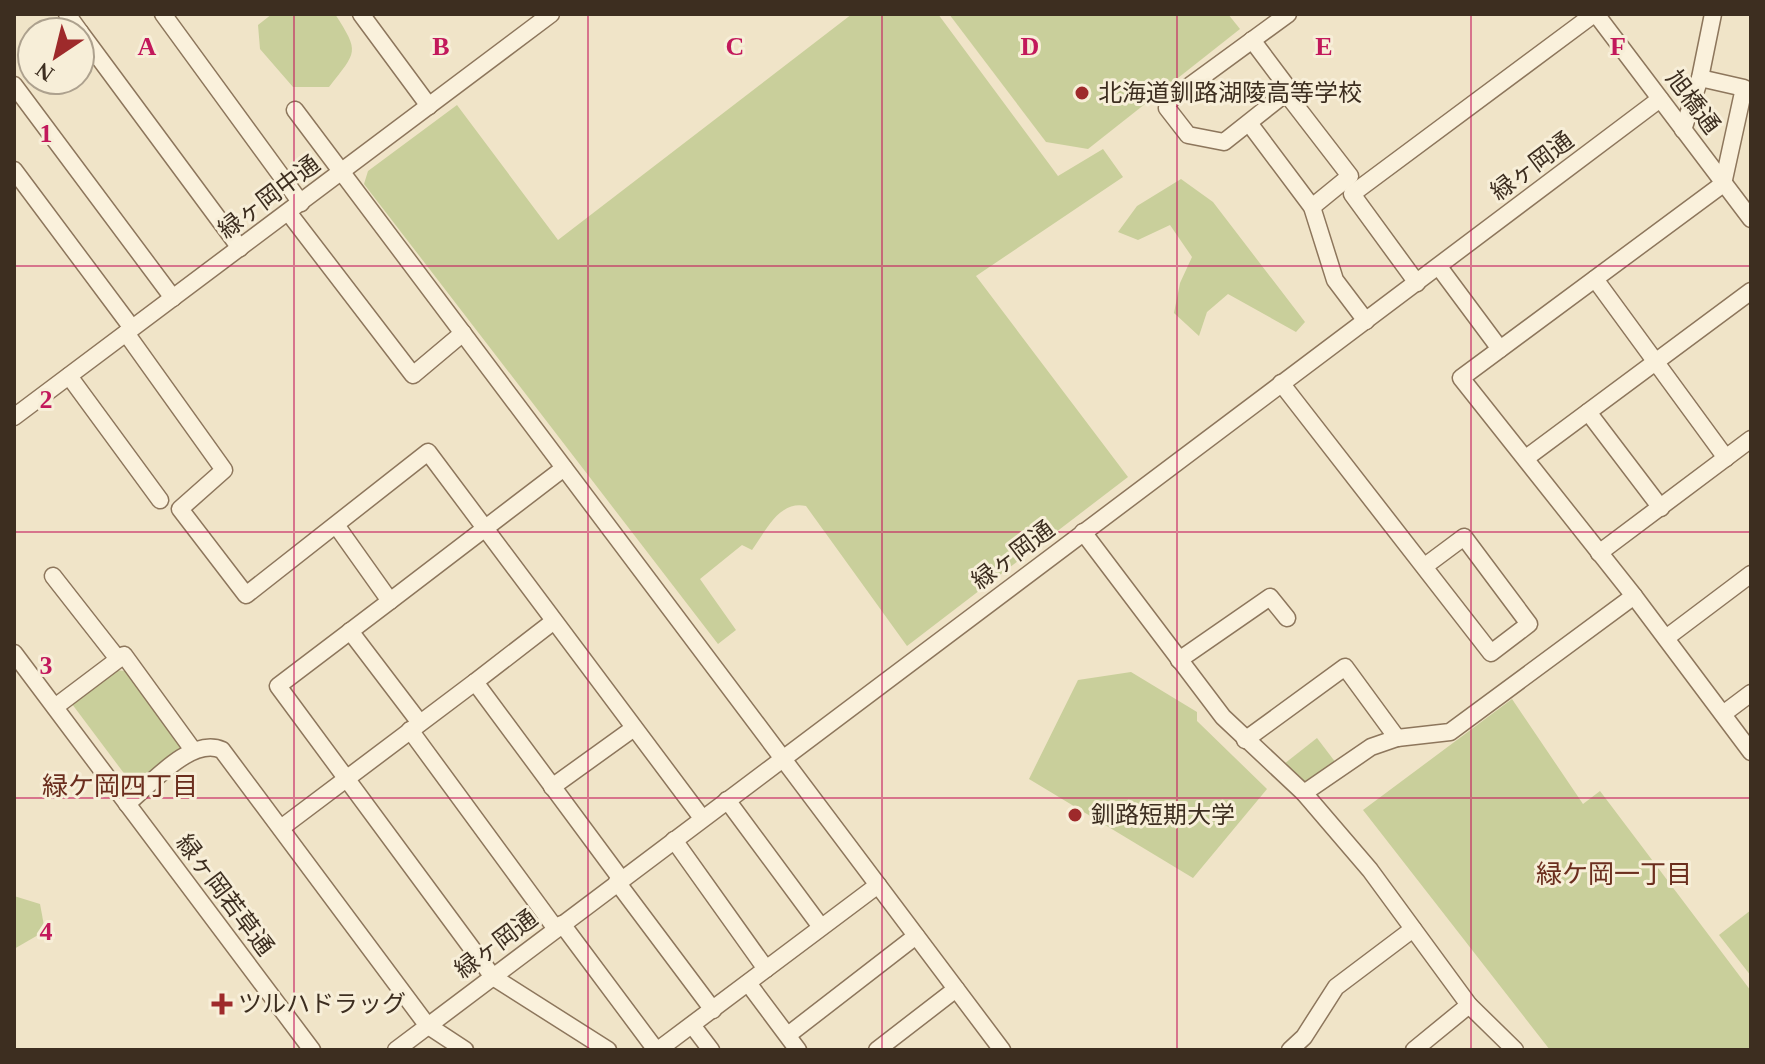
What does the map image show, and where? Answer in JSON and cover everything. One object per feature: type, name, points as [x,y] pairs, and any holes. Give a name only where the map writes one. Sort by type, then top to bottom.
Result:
[{"type":"street","points":[[163,14],[294,208],[413,375],[463,333]]},
{"type":"street","points":[[361,14],[429,106]]},
{"type":"street","name":"緑ヶ岡中通","points":[[14,417],[551,14]]},
{"type":"street","points":[[1286,93],[1224,142],[1188,135],[1167,108],[1169,101],[1288,14]]},
{"type":"street","points":[[1417,283],[1352,194],[1595,14]]},
{"type":"street","name":"旭橋通","points":[[1595,14],[1751,219]]},
{"type":"street","points":[[1683,130],[1700,78],[1713,14]]},
{"type":"street","points":[[1252,40],[1285,84],[1286,93],[1350,176],[1312,207]]},
{"type":"street","points":[[96,54],[240,248]]},
{"type":"street","points":[[1700,78],[1744,88],[1723,184],[1461,378],[1634,596],[1751,752]]},
{"type":"street","points":[[14,85],[173,298]]},
{"type":"street","name":"緑ヶ岡通","points":[[396,1050],[1660,99]]},
{"type":"street","points":[[295,110],[1002,1050]]},
{"type":"street","points":[[1249,123],[1312,207],[1335,280],[1366,321]]},
{"type":"street","points":[[14,170],[129,330],[224,470],[180,509],[246,595],[428,452],[702,818]]},
{"type":"street","points":[[1439,267],[1500,349]]},
{"type":"street","points":[[1595,279],[1726,458]]},
{"type":"street","points":[[1526,458],[1751,291]]},
{"type":"street","points":[[69,376],[160,500]]},
{"type":"street","points":[[1281,383],[1337,459],[1359,479],[1425,566],[1491,653],[1529,624],[1464,537],[1425,566]]},
{"type":"street","points":[[1588,412],[1661,508]]},
{"type":"street","points":[[1599,553],[1751,439]]},
{"type":"street","points":[[564,468],[278,686],[493,977],[608,1050]]},
{"type":"street","points":[[336,525],[390,601]]},
{"type":"street","points":[[1083,532],[1179,660],[1245,740],[1304,793],[1370,870],[1469,1005],[1515,1050]]},
{"type":"street","points":[[1666,638],[1751,574]]},
{"type":"street","points":[[53,576],[118,659]]},
{"type":"street","points":[[1304,793],[1371,747],[1397,738],[1450,732],[1634,596]]},
{"type":"street","points":[[1179,660],[1270,597],[1287,618]]},
{"type":"street","points":[[281,828],[554,621]]},
{"type":"street","points":[[350,631],[559,927],[657,1050],[878,885]]},
{"type":"street","name":"緑ヶ岡若草通","points":[[14,653],[312,1050]]},
{"type":"street","points":[[55,707],[124,655],[193,750]]},
{"type":"street","points":[[1245,740],[1345,667],[1397,738]]},
{"type":"street","points":[[475,682],[713,1010]]},
{"type":"street","points":[[1723,714],[1751,693]]},
{"type":"street","points":[[552,787],[634,728]]},
{"type":"street","points":[[127,804],[193,750],[214,746],[222,750],[427,1025],[465,1050]]},
{"type":"street","points":[[727,800],[821,927]]},
{"type":"street","points":[[674,840],[766,969]]},
{"type":"street","points":[[1290,1050],[1304,1037],[1336,987],[1413,929]]},
{"type":"street","points":[[788,1035],[916,936]]},
{"type":"street","points":[[748,983],[798,1050]]},
{"type":"street","points":[[877,1050],[956,989]]},
{"type":"street","points":[[1414,1050],[1469,1005]]},
{"type":"street","points":[[692,1025],[711,1050]]},
{"type":"green space","points":[[272,14],[335,14],[349,37],[352,52],[329,87],[293,87],[260,49],[258,25]]},
{"type":"green space","points":[[852,14],[938,14],[1058,176],[1103,149],[1123,177],[976,276],[1128,477],[907,646],[806,506],[788,508],[774,519],[752,550],[742,545],[700,579],[736,630],[718,644],[364,184],[368,171],[457,105],[558,240]]},
{"type":"green space","name":"北海道釧路湖陵高等学校","points":[[949,14],[1228,14],[1240,29],[1088,149],[1046,142]]},
{"type":"green space","points":[[1181,179],[1213,202],[1305,322],[1296,332],[1228,294],[1207,312],[1199,336],[1174,313],[1180,283],[1192,257],[1170,225],[1138,240],[1118,232],[1137,206]]},
{"type":"green space","points":[[116,670],[125,671],[182,741],[180,754],[135,788],[72,704]]},
{"type":"green space","points":[[1131,672],[1197,712],[1197,721],[1267,789],[1193,878],[1029,779],[1078,680]]},
{"type":"green space","points":[[1512,699],[1583,804],[1600,791],[1751,991],[1751,1050],[1550,1050],[1363,810]]},
{"type":"green space","points":[[1317,738],[1336,763],[1313,782],[1302,781],[1284,764]]},
{"type":"green space","points":[[14,896],[40,904],[45,931],[14,949]]},
{"type":"green space","points":[[1751,910],[1751,976],[1719,935]]},
{"type":"place","name":"北海道釧路湖陵高等学校","points":[[1082,93]]},
{"type":"place","name":"釧路短期大学","points":[[1075,815]]},
{"type":"place","name":"ツルハドラッグ","points":[[222,1004]]},
{"type":"district","name":"緑ケ岡四丁目","points":[[120,786]]},
{"type":"district","name":"緑ケ岡一丁目","points":[[1614,874]]}]
